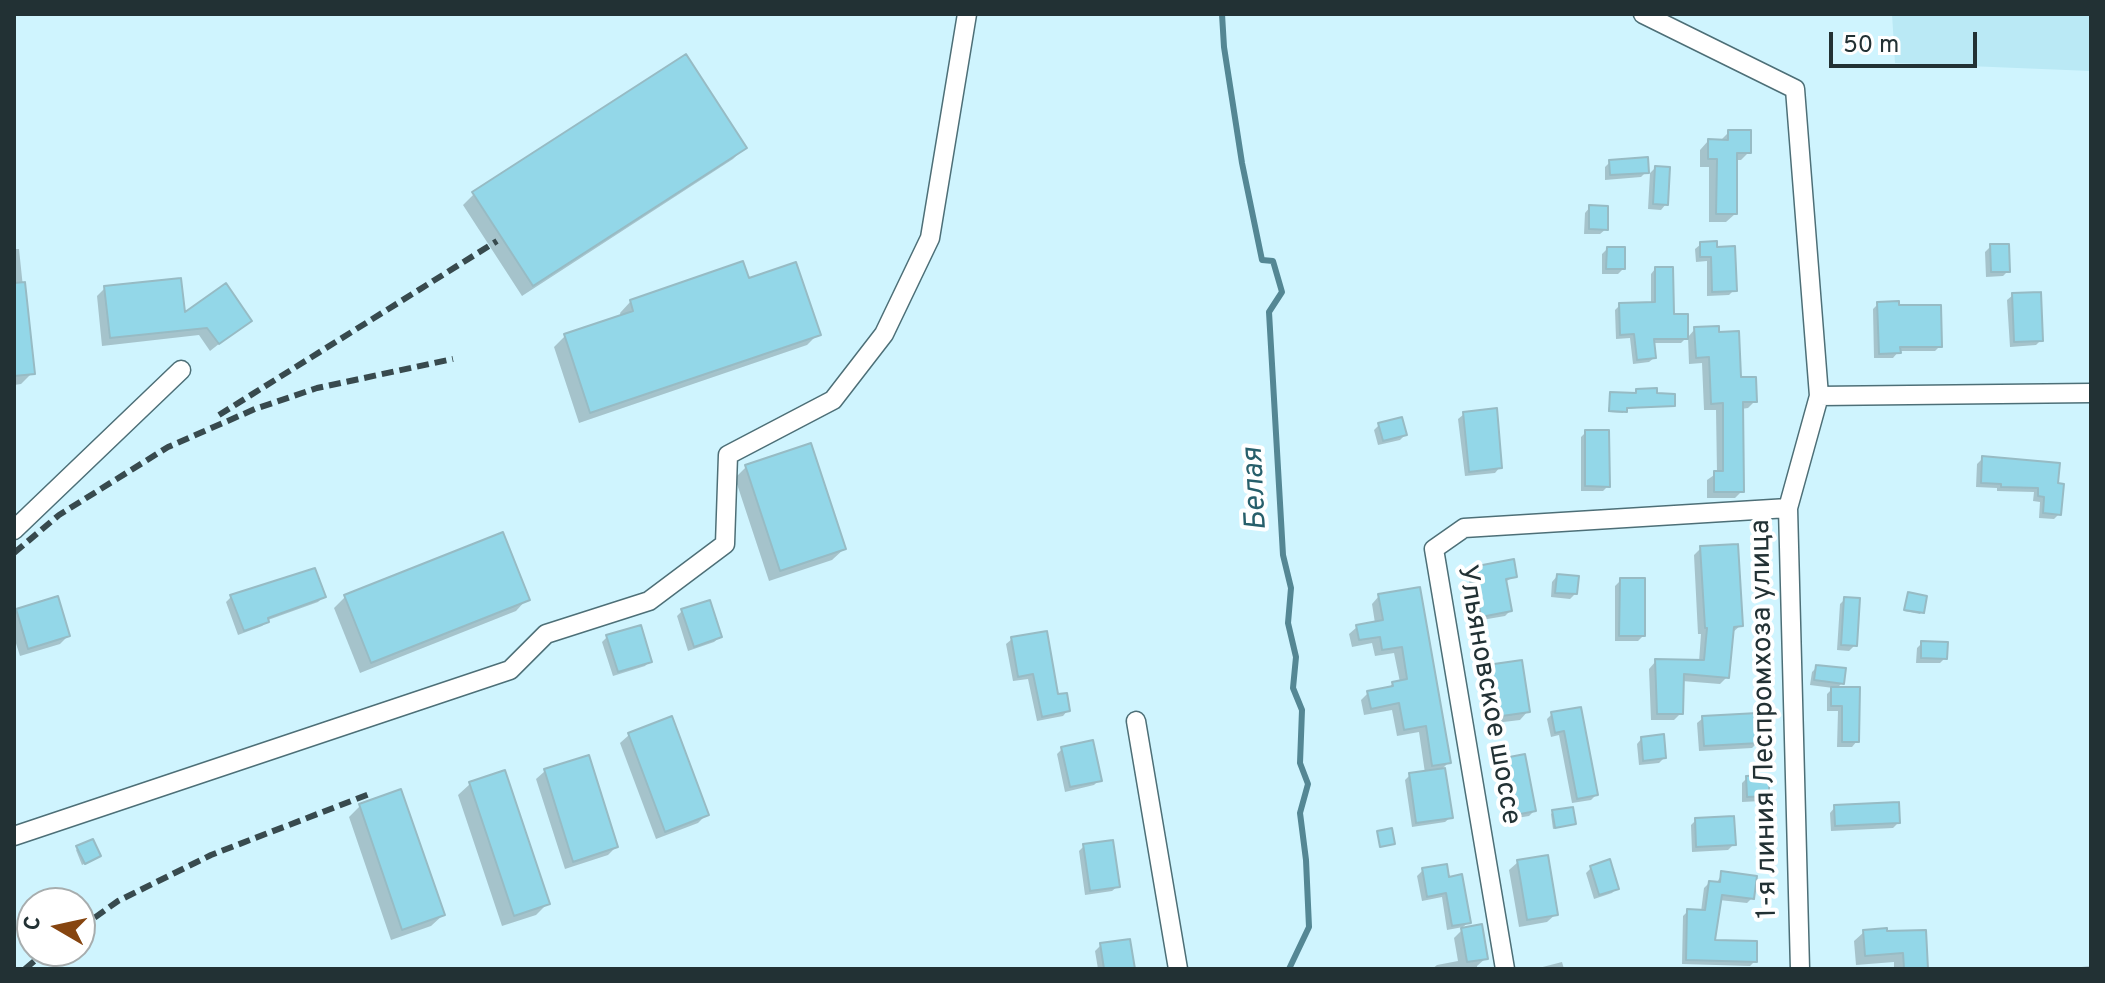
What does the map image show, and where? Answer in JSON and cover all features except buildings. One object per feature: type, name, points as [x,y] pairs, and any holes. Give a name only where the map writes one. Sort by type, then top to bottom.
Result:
[{"type":"street","points":[[14,836],[510,670],[546,634],[649,601],[725,544],[728,455],[833,400],[884,334],[930,238],[967,14]]},
{"type":"street","name":"1-я линия Леспромхоза улица","points":[[1643,14],[1795,89],[1819,396],[1788,508],[1800,969]]},
{"type":"street","points":[[14,530],[181,370]]},
{"type":"street","points":[[1819,396],[2091,393]]},
{"type":"street","name":"Ульяновское шоссе","points":[[1505,969],[1434,549],[1464,528],[1788,508]]},
{"type":"street","points":[[1136,721],[1178,969]]},
{"type":"shaded area","points":[[1892,14],[2091,14],[2091,71],[1895,63]]},
{"type":"waterway","name":"Белая","points":[[1222,14],[1224,47],[1242,163],[1262,260],[1273,261],[1282,292],[1269,312],[1283,555],[1291,588],[1288,623],[1296,657],[1293,688],[1302,710],[1300,763],[1308,784],[1300,813],[1309,927],[1289,969]]},
{"type":"railway","points":[[219,415],[497,241]]},
{"type":"railway","points":[[14,553],[59,515],[168,447],[255,409],[317,388],[453,359]]},
{"type":"railway","points":[[96,917],[118,901],[211,855],[372,793]]}]
